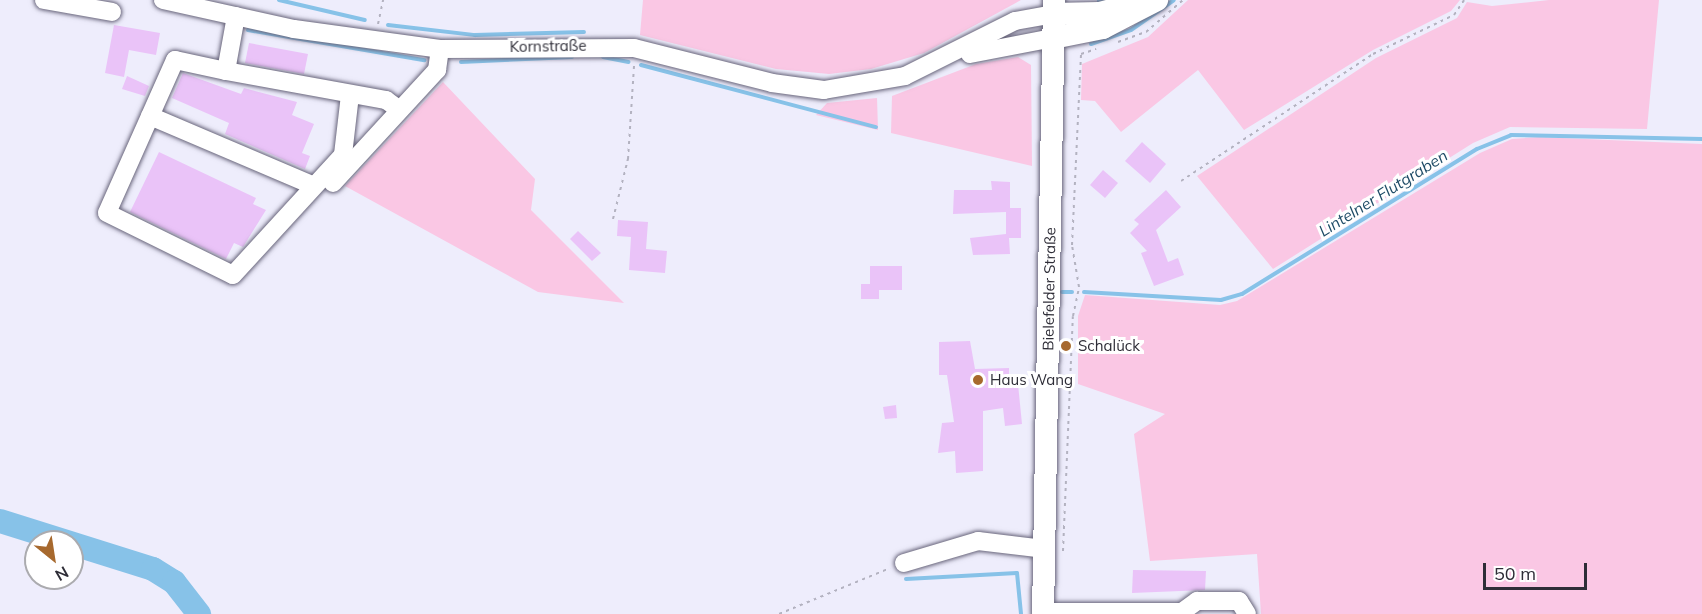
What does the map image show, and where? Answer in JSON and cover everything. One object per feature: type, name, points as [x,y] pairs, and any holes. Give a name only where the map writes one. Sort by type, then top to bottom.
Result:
[{"type":"main road","points":[[1054,7],[1100,13],[1139,0]]},
{"type":"main road","points":[[1053,38],[1103,28],[1157,0]]},
{"type":"main road","name":"Bielefelder Straße","points":[[1043,613],[1050,555],[1054,7]]},
{"type":"street","points":[[44,0],[112,12]]},
{"type":"street","name":"Kornstraße","points":[[164,0],[375,42],[440,49],[634,48],[771,83],[824,90],[928,67],[1018,41],[1053,38]]},
{"type":"street","name":"Kornstraße","points":[[928,67],[1015,21],[1054,7]]},
{"type":"street","points":[[226,71],[236,16]]},
{"type":"street","points":[[400,111],[386,100],[175,60],[107,213],[233,275],[314,186],[400,111],[437,70],[440,49]]},
{"type":"street","points":[[314,205],[347,159],[350,95]]},
{"type":"street","points":[[150,116],[314,186]]},
{"type":"street","points":[[904,563],[978,541],[1050,555]]},
{"type":"street","points":[[1043,613],[1182,613],[1197,601],[1239,601],[1247,614]]},
{"type":"path","points":[[375,42],[383,0]]},
{"type":"path","points":[[1181,181],[1372,54],[1454,15],[1464,0]]},
{"type":"path","points":[[614,219],[628,159],[634,48]]},
{"type":"path","points":[[1050,555],[1065,545],[1066,443],[1073,315],[1079,297],[1072,245],[1076,65],[1081,54]]},
{"type":"path","points":[[779,614],[904,563]]},
{"type":"shaded area","points":[[643,0],[1021,0],[924,53],[871,69],[829,74],[776,69],[640,35]]},
{"type":"shaded area","points":[[1188,0],[1460,0],[1451,11],[1373,50],[1244,130],[1198,70],[1121,132],[1095,101],[1081,100],[1082,64],[1148,37]]},
{"type":"shaded area","points":[[1549,0],[1659,0],[1647,129],[1510,127],[1473,143],[1273,269],[1197,176],[1376,58],[1457,18],[1467,2],[1492,6]]},
{"type":"shaded area","points":[[1018,57],[1031,65],[1032,166],[891,133],[892,96],[976,64]]},
{"type":"shaded area","points":[[443,82],[535,179],[531,210],[624,303],[538,292],[345,186]]},
{"type":"shaded area","points":[[877,98],[878,130],[816,115],[827,103]]},
{"type":"shaded area","points":[[1539,137],[1702,144],[1702,614],[1261,614],[1257,554],[1150,561],[1134,434],[1165,414],[1078,384],[1078,316],[1085,295],[1220,305],[1237,301],[1480,153],[1512,139]]},
{"type":"building","points":[[114,25],[160,33],[156,55],[129,50],[124,77],[105,73]]},
{"type":"building","points":[[249,43],[308,54],[304,74],[245,63]]},
{"type":"building","points":[[183,73],[241,94],[244,88],[297,102],[292,115],[314,124],[302,153],[310,156],[305,169],[225,134],[229,123],[172,98]]},
{"type":"building","points":[[127,76],[149,86],[145,96],[122,89]]},
{"type":"building","points":[[1142,142],[1166,164],[1150,183],[1125,161]]},
{"type":"building","points":[[159,152],[256,198],[253,204],[266,210],[243,247],[234,243],[226,259],[130,212]]},
{"type":"building","points":[[1103,170],[1118,183],[1105,198],[1090,185]]},
{"type":"building","points":[[991,181],[1010,182],[1010,208],[1021,208],[1021,238],[1009,238],[1010,254],[973,255],[970,238],[1006,234],[1006,212],[953,214],[954,190],[992,190]]},
{"type":"building","points":[[1166,190],[1181,207],[1156,230],[1168,262],[1178,258],[1184,275],[1154,286],[1141,253],[1147,251],[1130,233],[1139,224],[1134,220]]},
{"type":"building","points":[[618,220],[648,222],[646,249],[667,251],[665,273],[629,270],[631,237],[617,236]]},
{"type":"building","points":[[578,231],[601,253],[592,261],[570,239]]},
{"type":"building","points":[[870,266],[902,266],[902,290],[879,290],[879,299],[861,299],[861,284],[870,284]]},
{"type":"building","name":"Haus Wang","points":[[970,341],[975,369],[1009,368],[1009,385],[1018,384],[1022,424],[1005,426],[1003,408],[983,411],[983,471],[956,473],[955,451],[938,453],[942,423],[954,422],[947,375],[939,375],[939,342]]},
{"type":"building","points":[[896,405],[897,418],[885,419],[883,407]]},
{"type":"building","points":[[1133,570],[1206,571],[1205,590],[1132,593]]},
{"type":"waterway","points":[[279,0],[365,20]]},
{"type":"waterway","points":[[1099,1],[1103,0]]},
{"type":"waterway","points":[[1091,44],[1131,30],[1174,0]]},
{"type":"waterway","points":[[388,25],[475,35],[584,32]]},
{"type":"waterway","points":[[248,30],[424,60]]},
{"type":"waterway","points":[[461,62],[572,57]]},
{"type":"waterway","points":[[603,57],[629,62]]},
{"type":"waterway","points":[[641,65],[876,127]]},
{"type":"waterway","name":"Lintelner Flutgraben","points":[[1084,292],[1221,300],[1242,294],[1477,149],[1511,135],[1702,139]]},
{"type":"waterway","name":"Lintelner Flutgraben","points":[[1062,292],[1072,292]]},
{"type":"waterway","points":[[0,521],[153,569],[174,582],[199,614]]},
{"type":"waterway","points":[[906,579],[1017,573],[1021,614]]},
{"type":"place","name":"Schalück","points":[[1066,346]]},
{"type":"place","name":"Haus Wang","points":[[978,380]]}]
